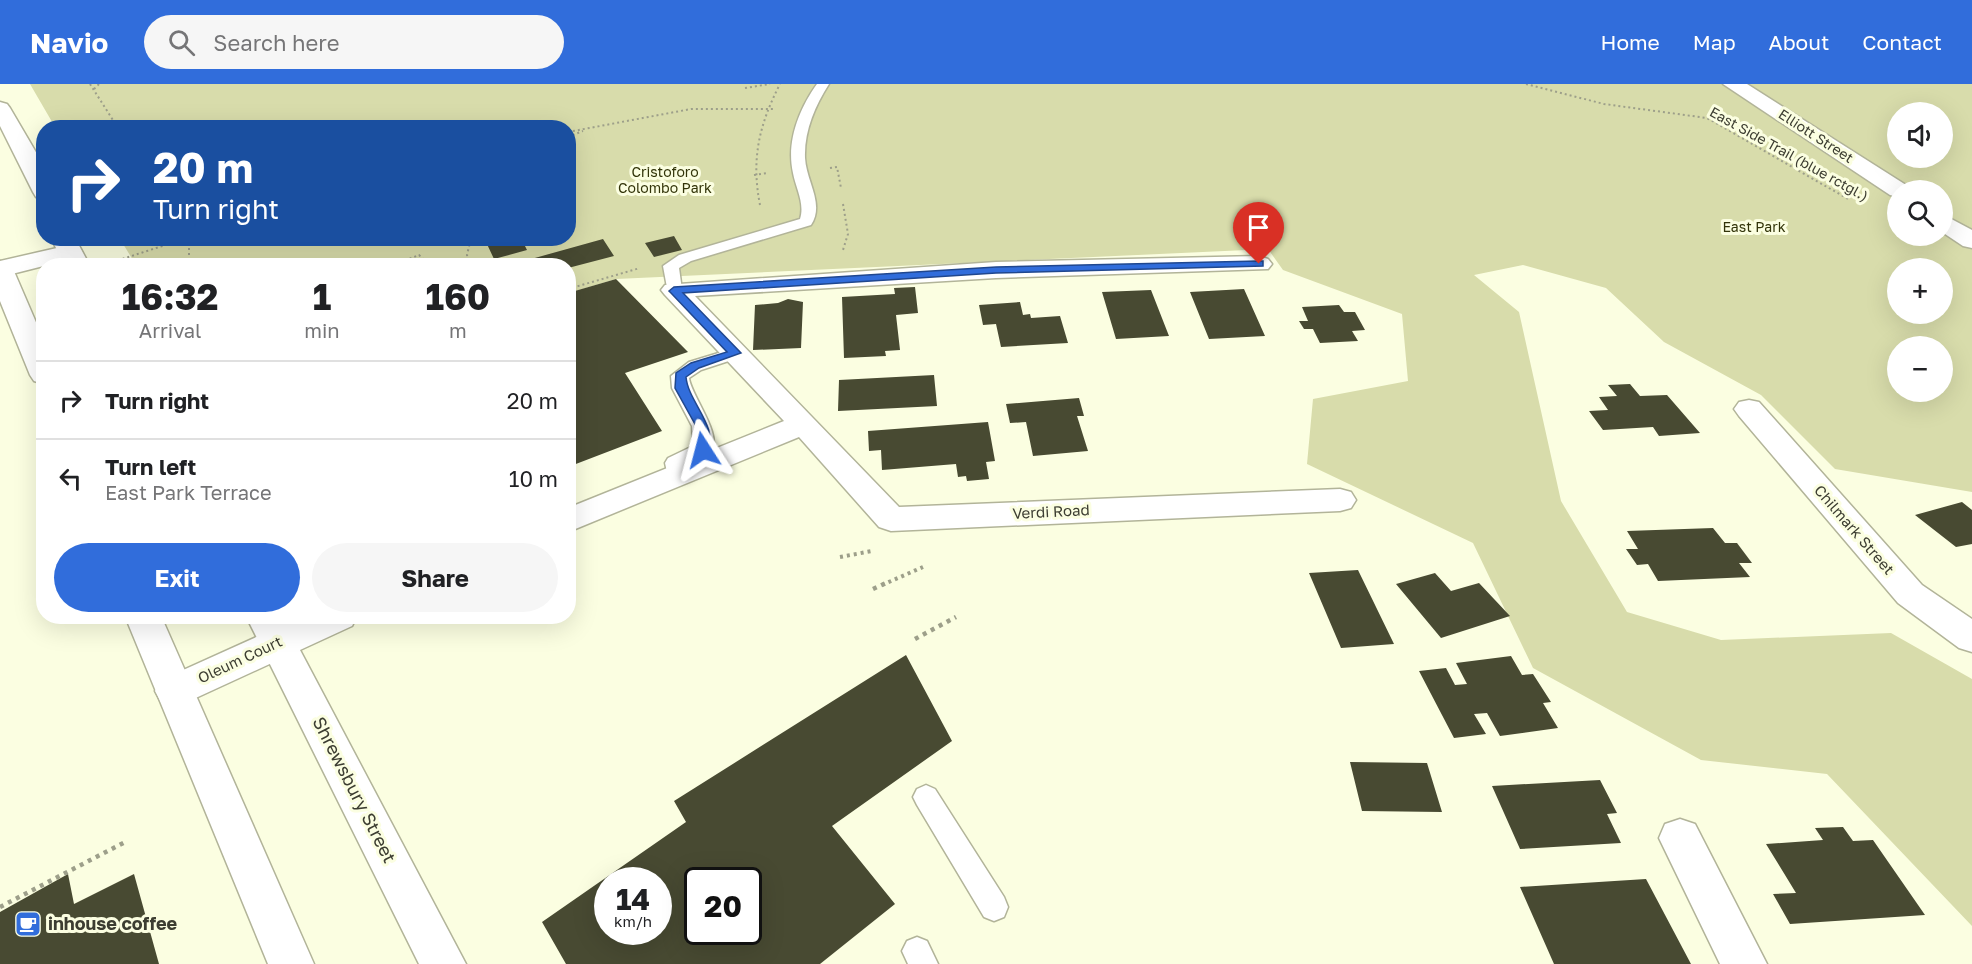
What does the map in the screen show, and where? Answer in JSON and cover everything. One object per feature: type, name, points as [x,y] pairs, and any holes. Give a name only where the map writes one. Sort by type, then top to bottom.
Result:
[{"type":"street","name":"Elliott Street","points":[[1733,84],[1887,183]]},
{"type":"street","points":[[0,108],[26,152],[36,174]]},
{"type":"street","points":[[1953,228],[1972,241]]},
{"type":"street","points":[[45,258],[70,252]]},
{"type":"street","points":[[36,260],[0,269],[36,356]]},
{"type":"street","points":[[674,291],[996,270],[1259,264]]},
{"type":"street","name":"Verdi Road","points":[[674,291],[804,424],[891,519],[1340,500]]},
{"type":"street","name":"Chilmark Street","points":[[1749,409],[1910,594],[1972,638]]},
{"type":"street","points":[[576,518],[804,424]]},
{"type":"street","points":[[146,624],[291,964]]},
{"type":"street","name":"Oleum Court","points":[[174,691],[270,629],[297,624]]},
{"type":"street","name":"Shrewsbury Street","points":[[270,629],[443,964]]},
{"type":"street","points":[[1680,838],[1744,964]]},
{"type":"lane","points":[[674,291],[671,266],[685,258],[806,222],[810,216],[798,167],[798,147],[808,111],[823,84]]},
{"type":"lane","points":[[676,476],[675,463],[703,450],[702,426],[681,388],[680,376],[695,366],[735,353]]},
{"type":"lane","points":[[926,797],[993,907]]},
{"type":"path","points":[[90,84],[113,120]]},
{"type":"path","points":[[94,89],[99,84]]},
{"type":"path","points":[[745,88],[770,84]]},
{"type":"path","points":[[769,234],[758,197],[754,165],[758,130],[766,109],[780,84]]},
{"type":"path","name":"East Side Trail (blue rctgl.)","points":[[1526,84],[1604,104],[1707,118],[1848,200]]},
{"type":"path","points":[[576,131],[691,109],[808,111]]},
{"type":"path","points":[[576,134],[592,128]]},
{"type":"path","points":[[124,258],[162,246]]},
{"type":"path","points":[[576,287],[685,258]]},
{"type":"path","points":[[873,589],[923,567]]},
{"type":"path","points":[[915,639],[956,617]]},
{"type":"path","points":[[0,907],[126,841]]},
{"type":"green space","name":"East Park","points":[[30,84],[1972,84],[1972,492],[1835,469],[1761,395],[1664,342],[1606,288],[1523,265],[1474,275],[1519,312],[1561,501],[1627,612],[1721,640],[1891,633],[1972,679],[1972,926],[1827,774],[1701,760],[1533,668],[1473,543],[1307,464],[1313,399],[1408,381],[1402,314],[1283,270],[1268,249],[616,279],[576,291],[576,258],[132,258],[124,246],[576,246],[576,120],[51,120]]},
{"type":"building","points":[[674,236],[682,250],[654,257],[645,243]]},
{"type":"building","points":[[603,239],[614,256],[576,266],[576,258],[535,258]]},
{"type":"building","points":[[488,246],[525,246],[527,250],[498,258],[494,258]]},
{"type":"building","points":[[616,279],[688,352],[625,373],[662,431],[576,464],[576,291]]},
{"type":"building","points":[[915,287],[918,313],[896,315],[900,350],[885,351],[886,356],[844,358],[842,297],[895,294],[894,288]]},
{"type":"building","points":[[1244,289],[1265,336],[1209,339],[1190,292]]},
{"type":"building","points":[[1151,290],[1169,336],[1116,339],[1102,292]]},
{"type":"building","points":[[788,299],[803,302],[801,348],[753,350],[755,305],[778,303]]},
{"type":"building","points":[[1020,302],[1023,315],[1030,314],[1031,318],[1060,316],[1068,343],[1001,347],[996,324],[983,325],[979,305]]},
{"type":"building","points":[[1339,305],[1344,312],[1355,312],[1365,330],[1352,331],[1358,341],[1320,343],[1313,329],[1304,329],[1299,321],[1308,321],[1302,307]]},
{"type":"building","points":[[934,375],[937,406],[838,411],[839,380]]},
{"type":"building","points":[[1630,384],[1640,396],[1667,395],[1700,433],[1659,436],[1653,427],[1603,430],[1589,411],[1608,410],[1599,397],[1617,396],[1608,385]]},
{"type":"building","points":[[1079,398],[1084,416],[1077,416],[1088,451],[1033,456],[1026,422],[1010,423],[1006,404]]},
{"type":"building","points":[[988,422],[995,461],[986,462],[989,479],[967,481],[966,476],[958,477],[956,464],[882,470],[881,450],[869,451],[868,431]]},
{"type":"building","points":[[1962,502],[1972,510],[1972,544],[1956,547],[1915,515]]},
{"type":"building","points":[[1713,528],[1725,543],[1737,543],[1752,563],[1739,563],[1750,577],[1658,581],[1648,564],[1637,565],[1626,549],[1638,549],[1627,531]]},
{"type":"building","points":[[1358,570],[1394,644],[1341,648],[1309,573]]},
{"type":"building","points":[[1435,573],[1451,591],[1479,583],[1510,616],[1441,638],[1396,584]]},
{"type":"building","points":[[906,655],[952,741],[832,826],[895,904],[820,964],[566,964],[542,922],[594,886],[594,945],[672,945],[672,867],[621,867],[686,822],[674,801]]},
{"type":"building","points":[[1511,656],[1522,675],[1533,674],[1551,702],[1543,703],[1558,728],[1500,736],[1487,713],[1474,714],[1486,734],[1454,738],[1419,671],[1446,668],[1455,685],[1467,684],[1456,663]]},
{"type":"building","points":[[1350,762],[1427,763],[1442,812],[1362,811]]},
{"type":"building","points":[[1600,780],[1617,813],[1607,814],[1621,843],[1520,849],[1492,786]]},
{"type":"building","points":[[1843,827],[1853,841],[1873,840],[1925,915],[1790,924],[1773,894],[1796,893],[1766,844],[1823,840],[1815,828]]},
{"type":"building","points":[[68,874],[74,904],[134,874],[159,964],[0,964],[0,912]]},
{"type":"building","points":[[1646,879],[1691,964],[1554,964],[1520,887]]},
{"type":"place","name":"inhouse coffee","points":[[28,924]]},
{"type":"route","points":[[703,450],[702,426],[681,388],[680,376],[695,366],[735,353],[674,291],[996,270],[1259,264]]},
{"type":"park label","name":"Cristoforo Colombo Park","points":[[665,180]]}]
